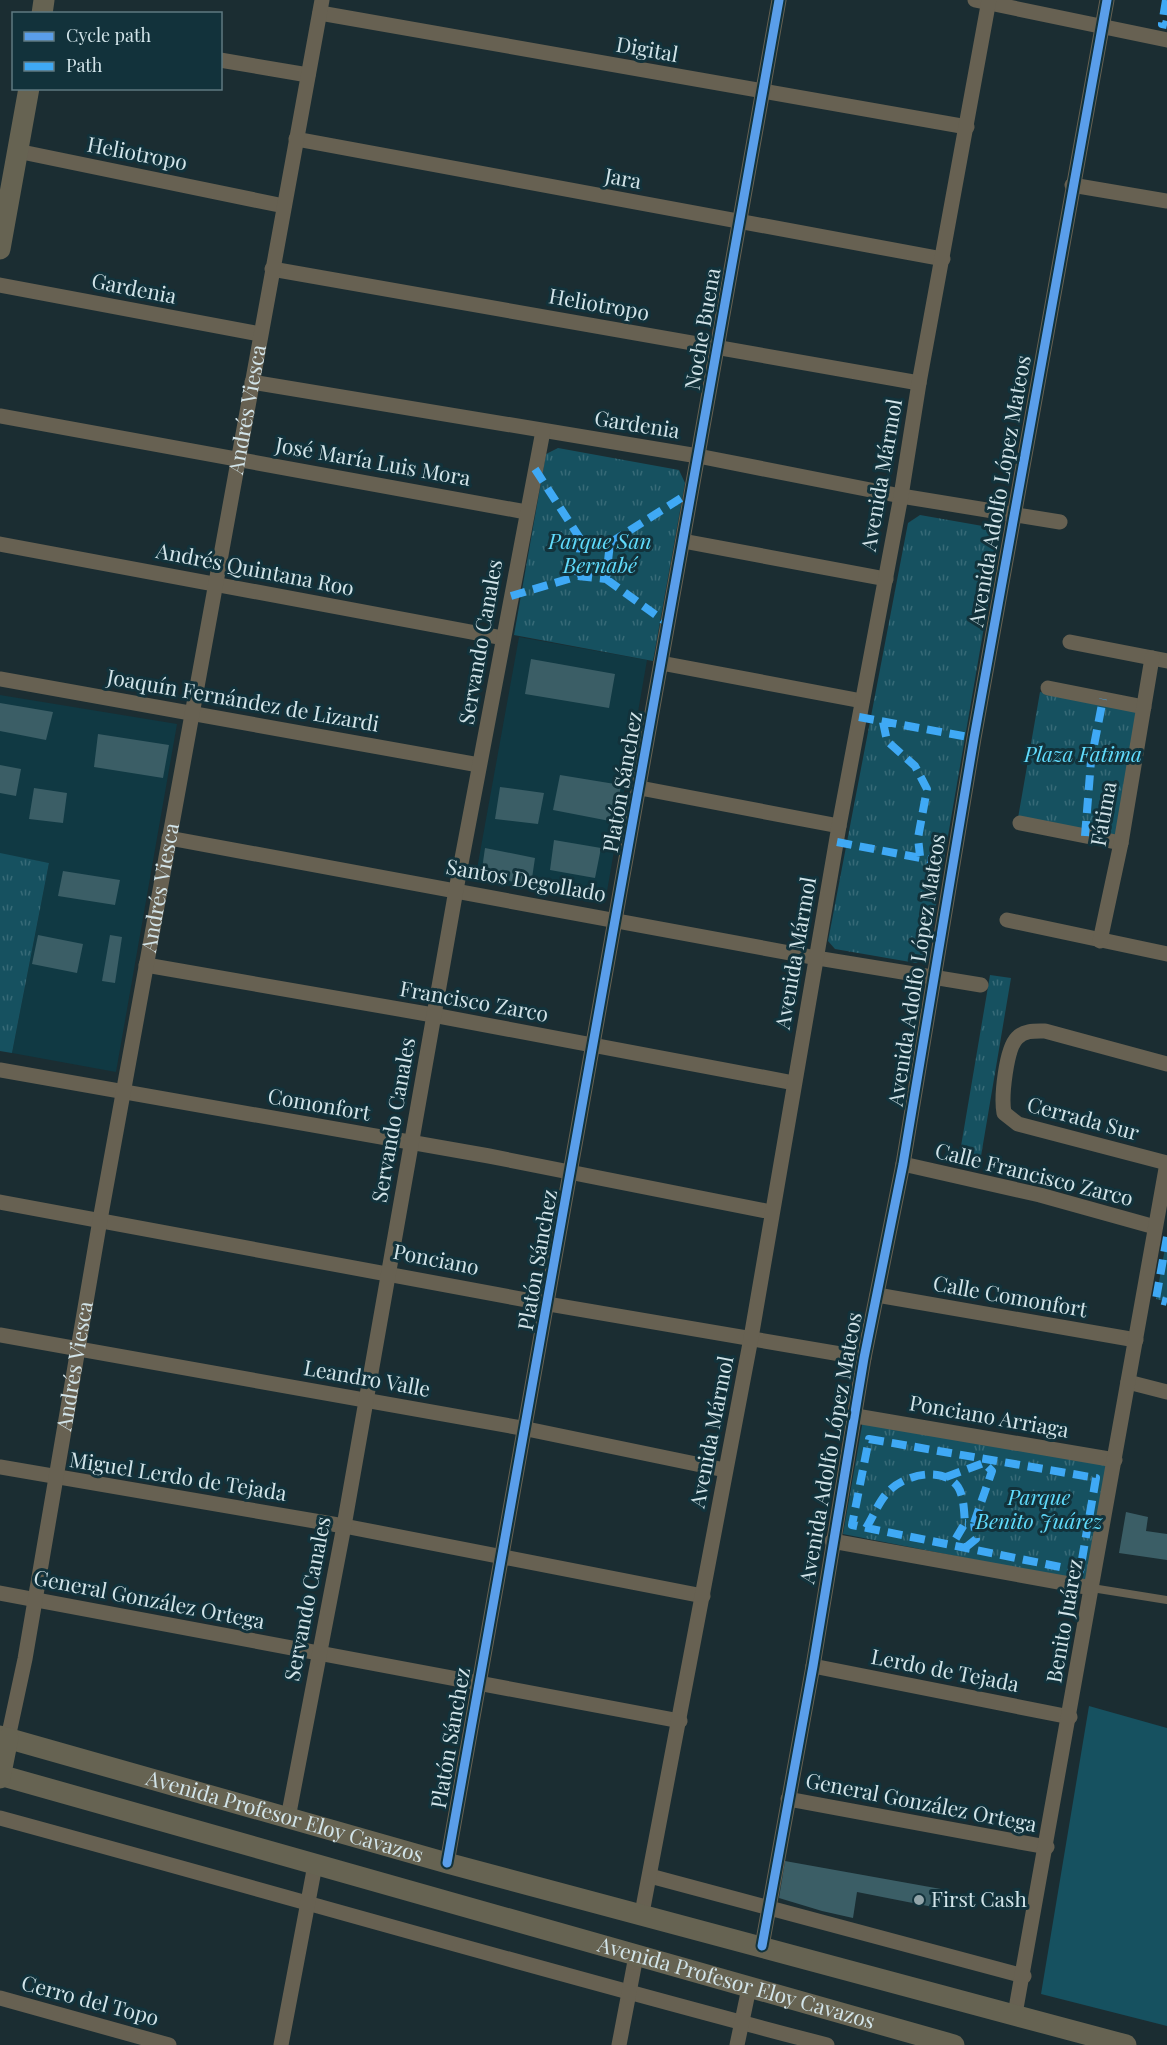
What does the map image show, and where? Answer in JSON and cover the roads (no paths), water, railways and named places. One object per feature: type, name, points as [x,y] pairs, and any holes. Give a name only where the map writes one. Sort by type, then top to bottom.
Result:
[{"type":"main road","points":[[0,249],[29,90]]},
{"type":"main road","name":"Andrés Viesca","points":[[0,1776],[4,1737]]},
{"type":"main road","name":"Avenida Profesor Eloy Cavazos","points":[[4,1737],[447,1863],[642,1913],[1126,2045]]},
{"type":"main road","name":"Avenida Profesor Eloy Cavazos","points":[[0,1776],[954,2045]]},
{"type":"street","name":"Noche Buena","points":[[661,663],[779,0]]},
{"type":"street","name":"Avenida Adolfo López Mateos","points":[[762,1946],[813,1666],[864,1358],[903,1164],[1072,185],[1107,0]]},
{"type":"street","points":[[984,1],[1167,40]]},
{"type":"street","name":"Avenida Mármol","points":[[642,1913],[751,1338],[839,826],[967,127],[984,1]]},
{"type":"street","name":"Digital","points":[[321,7],[763,92],[967,127]]},
{"type":"street","name":"Andrés Viesca","points":[[4,1737],[35,1600],[80,1350],[100,1220],[321,7]]},
{"type":"street","points":[[222,60],[308,75]]},
{"type":"street","name":"Jara","points":[[296,139],[943,259]]},
{"type":"street","name":"Heliotropo","points":[[17,151],[284,206]]},
{"type":"street","points":[[1072,185],[1167,201]]},
{"type":"street","name":"Heliotropo","points":[[272,269],[919,383]]},
{"type":"street","name":"Gardenia","points":[[0,285],[260,334]]},
{"type":"street","name":"Gardenia","points":[[252,382],[698,456],[901,496],[1060,522]]},
{"type":"street","name":"José María Luis Mora","points":[[0,416],[526,512]]},
{"type":"street","name":"Servando Canales","points":[[288,1818],[344,1526],[456,890],[543,430]]},
{"type":"street","points":[[683,541],[886,579]]},
{"type":"street","name":"Andrés Quintana Roo","points":[[0,544],[503,638]]},
{"type":"street","points":[[1070,642],[1159,660]]},
{"type":"street","name":"Fátima","points":[[1100,941],[1121,843],[1144,707],[1159,660]]},
{"type":"street","points":[[661,663],[862,701]]},
{"type":"street","name":"Platón Sánchez","points":[[447,1863],[572,1173],[661,663]]},
{"type":"street","name":"Joaquín Fernández de Lizardi","points":[[0,679],[479,765]]},
{"type":"street","points":[[1048,688],[1144,707]]},
{"type":"street","points":[[640,788],[839,826]]},
{"type":"street","points":[[1020,823],[1121,843]]},
{"type":"street","name":"Santos Degollado","points":[[169,838],[617,919],[817,958],[981,985]]},
{"type":"street","points":[[1007,920],[1167,954]]},
{"type":"street","name":"Francisco Zarco","points":[[146,965],[434,1015],[794,1083]]},
{"type":"street","name":"Cerrada Sur","points":[[1167,1064],[1045,1031],[1024,1033],[1016,1039],[1002,1100],[1004,1113],[1018,1124],[1167,1163]]},
{"type":"street","name":"Comonfort","points":[[0,1070],[412,1142],[771,1212]]},
{"type":"street","name":"Benito Juárez","points":[[1015,2014],[1024,1976],[1167,1163]]},
{"type":"street","name":"Calle Francisco Zarco","points":[[903,1164],[1040,1195],[1155,1227]]},
{"type":"street","name":"Ponciano","points":[[0,1202],[388,1272],[548,1304],[864,1358]]},
{"type":"street","name":"Calle Comonfort","points":[[877,1295],[1136,1340]]},
{"type":"street","name":"Leandro Valle","points":[[0,1335],[526,1429],[725,1470]]},
{"type":"street","points":[[1128,1382],[1167,1392]]},
{"type":"street","name":"Ponciano Arriaga","points":[[856,1416],[1115,1460]]},
{"type":"street","name":"Miguel Lerdo de Tejada","points":[[0,1467],[344,1526],[703,1596]]},
{"type":"street","points":[[832,1541],[1092,1588]]},
{"type":"street","name":"General González Ortega","points":[[0,1593],[680,1721]]},
{"type":"street","name":"Lerdo de Tejada","points":[[813,1666],[1070,1717]]},
{"type":"street","name":"General González Ortega","points":[[788,1799],[1047,1847]]},
{"type":"street","points":[[0,1818],[308,1901],[629,1994],[827,2045]]},
{"type":"street","points":[[281,2045],[315,1865]]},
{"type":"street","points":[[650,1876],[1024,1976]]},
{"type":"street","points":[[619,2045],[636,1956]]},
{"type":"street","points":[[737,2045],[749,1988]]},
{"type":"street","name":"Cerro del Topo","points":[[0,1998],[169,2045]]},
{"type":"lane","points":[[1092,1588],[1167,1600]]},
{"type":"place","name":"First Cash","points":[[919,1900]]},
{"type":"park label","name":"Parque San Bernabé","points":[[600,554]]},
{"type":"park label","name":"Plaza Fatima","points":[[1083,755]]},
{"type":"park label","name":"Parque Benito Juárez","points":[[1039,1510]]}]
